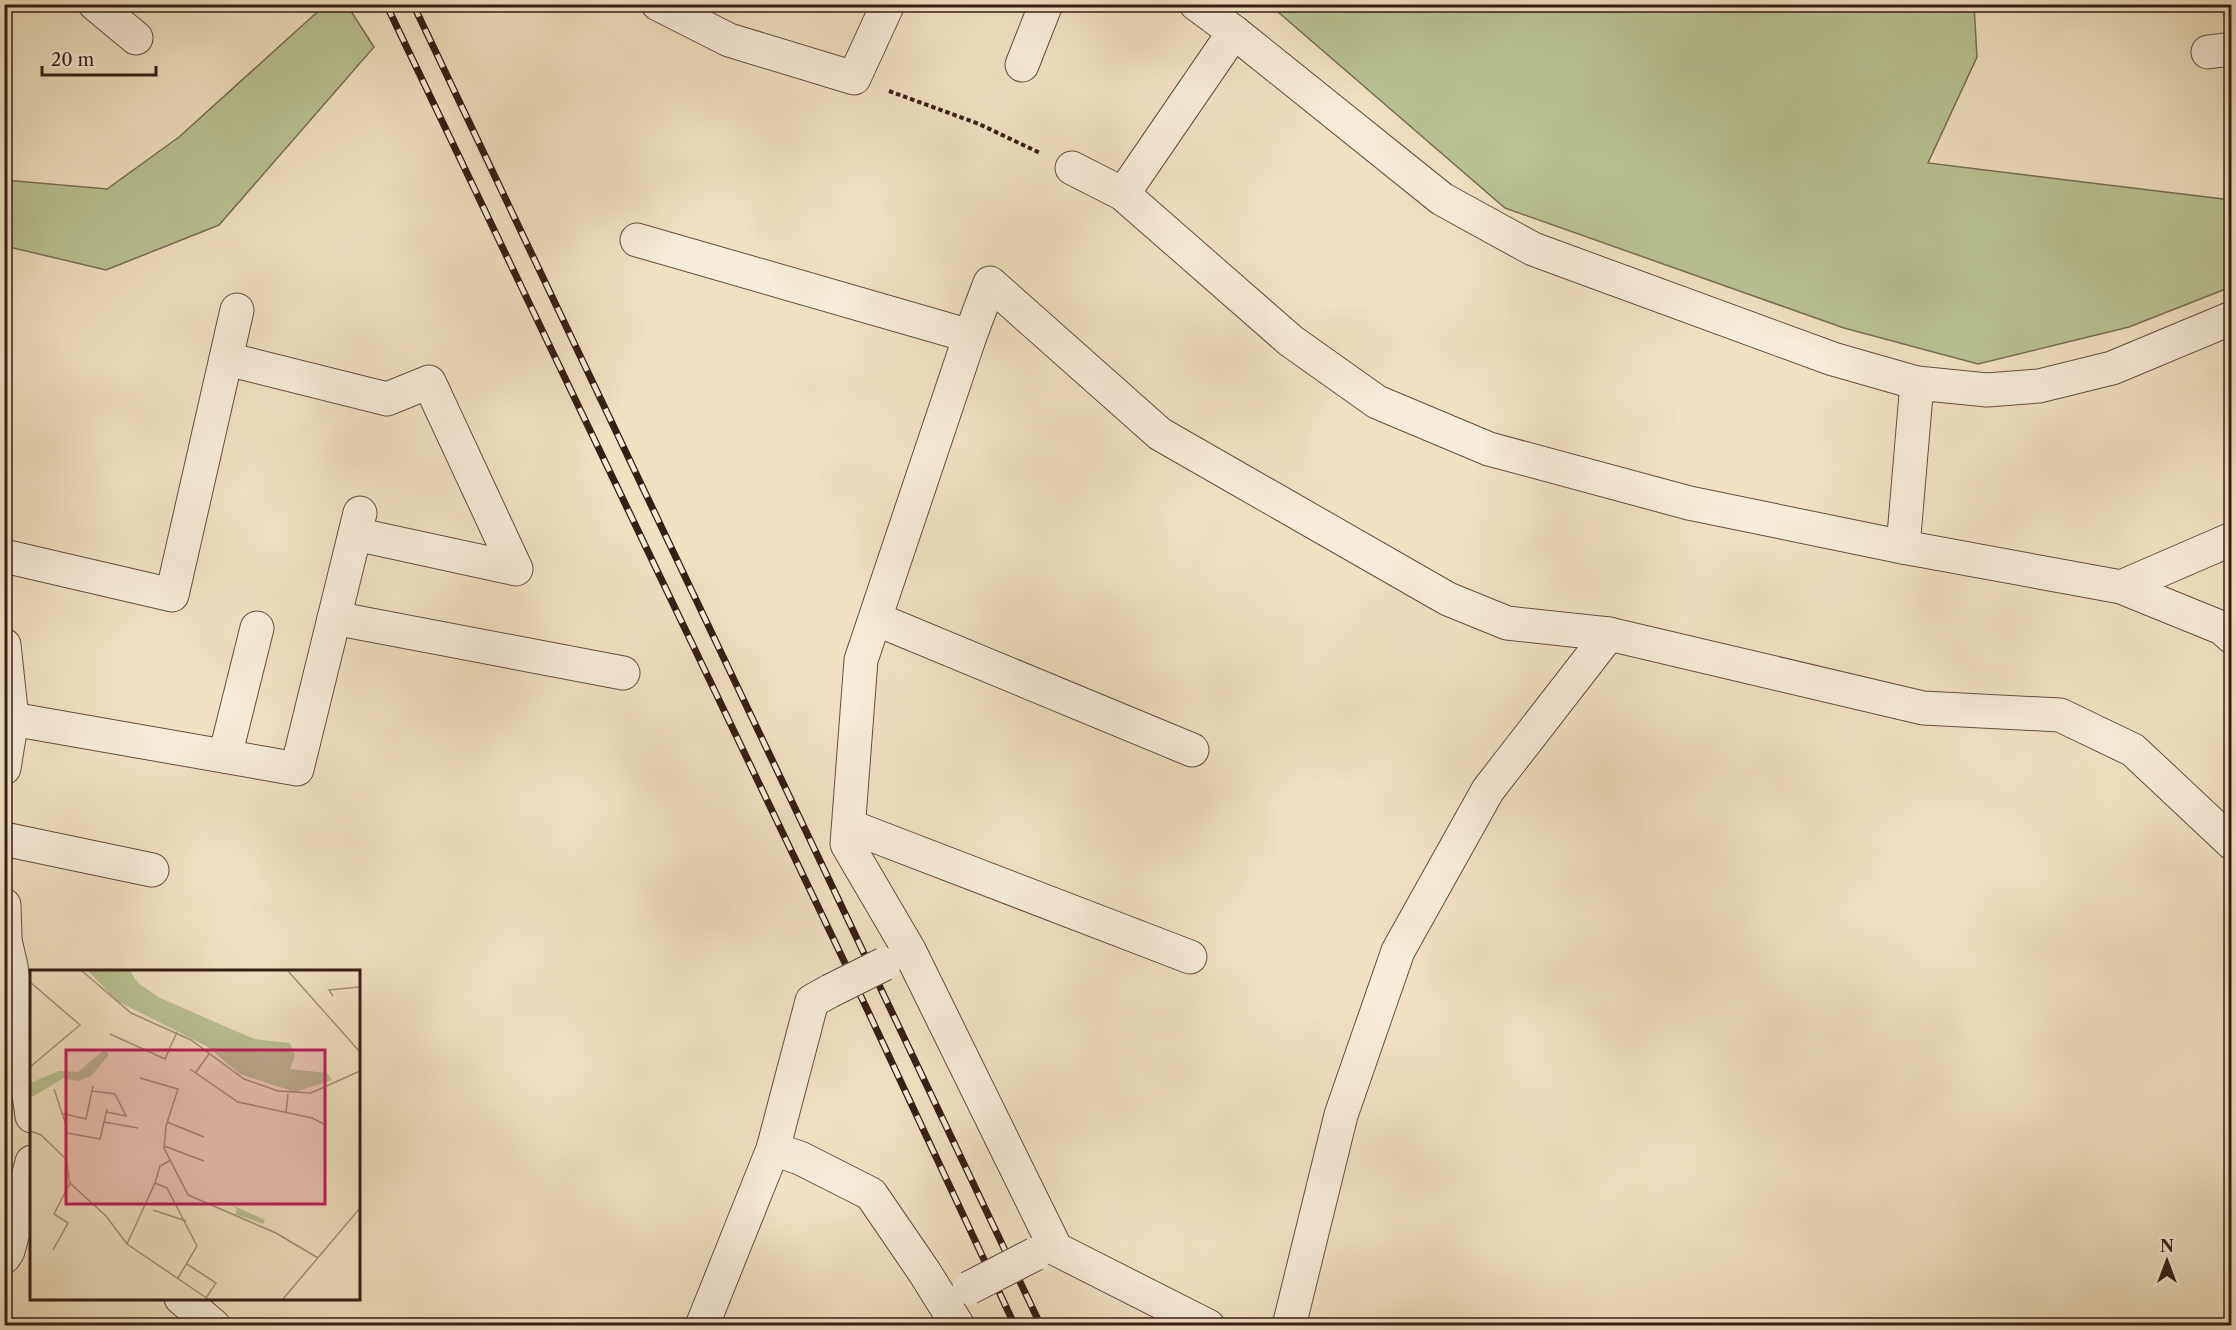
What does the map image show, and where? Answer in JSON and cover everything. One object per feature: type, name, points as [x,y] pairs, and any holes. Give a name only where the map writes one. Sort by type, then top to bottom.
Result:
[{"type":"street","points":[[95,4],[136,38]]},
{"type":"street","points":[[658,4],[729,40],[854,78],[888,4]]},
{"type":"street","points":[[1022,65],[1046,4]]},
{"type":"street","points":[[1196,4],[1442,199],[1533,249],[1833,358],[1917,383],[1987,390],[2039,386],[2112,368],[2232,318]]},
{"type":"street","points":[[1123,194],[1234,32]]},
{"type":"street","points":[[1072,168],[1123,194],[1292,341],[1377,402],[1489,449],[1689,503],[1903,547],[2121,587],[2222,628],[2232,637]]},
{"type":"street","points":[[637,240],[970,336]]},
{"type":"street","points":[[1208,1326],[1045,1252],[896,957],[847,844],[861,660],[990,283],[1160,434],[1449,599],[1507,622],[1609,634],[1923,708],[2060,715],[2133,750],[2232,843]]},
{"type":"street","points":[[4,556],[172,595],[237,310]]},
{"type":"street","points":[[12,719],[297,769],[357,523],[516,569],[429,382],[387,399],[227,358]]},
{"type":"street","points":[[1903,547],[1917,383]]},
{"type":"street","points":[[2121,587],[2232,539]]},
{"type":"street","points":[[334,618],[623,673]]},
{"type":"street","points":[[876,619],[1192,750]]},
{"type":"street","points":[[225,756],[257,628]]},
{"type":"street","points":[[1289,1326],[1341,1115],[1398,951],[1488,790],[1609,634]]},
{"type":"street","points":[[4,645],[12,719],[4,768]]},
{"type":"street","points":[[849,826],[1190,957]]},
{"type":"street","points":[[4,839],[152,870]]},
{"type":"street","points":[[4,905],[15,953],[29,1073]]},
{"type":"street","points":[[702,1326],[773,1149],[812,1001],[896,957]]},
{"type":"street","points":[[773,1149],[800,1158],[871,1194],[957,1305],[1045,1252]]},
{"type":"street","points":[[4,1257],[8,1251],[30,1169]]},
{"type":"street","points":[[182,1300],[214,1326]]},
{"type":"path","points":[[854,78],[979,124],[1072,168]]},
{"type":"green space","points":[[325,5],[347,5],[374,47],[219,225],[106,270],[5,246],[5,180],[107,189],[179,137]]},
{"type":"green space","points":[[1270,5],[1974,5],[1977,57],[1928,163],[2231,200],[2231,287],[2129,327],[1978,364],[1844,328],[1505,208]]},
{"type":"railway","points":[[386,4],[866,1007],[1015,1326]]},
{"type":"railway","points":[[413,4],[1041,1326]]}]
